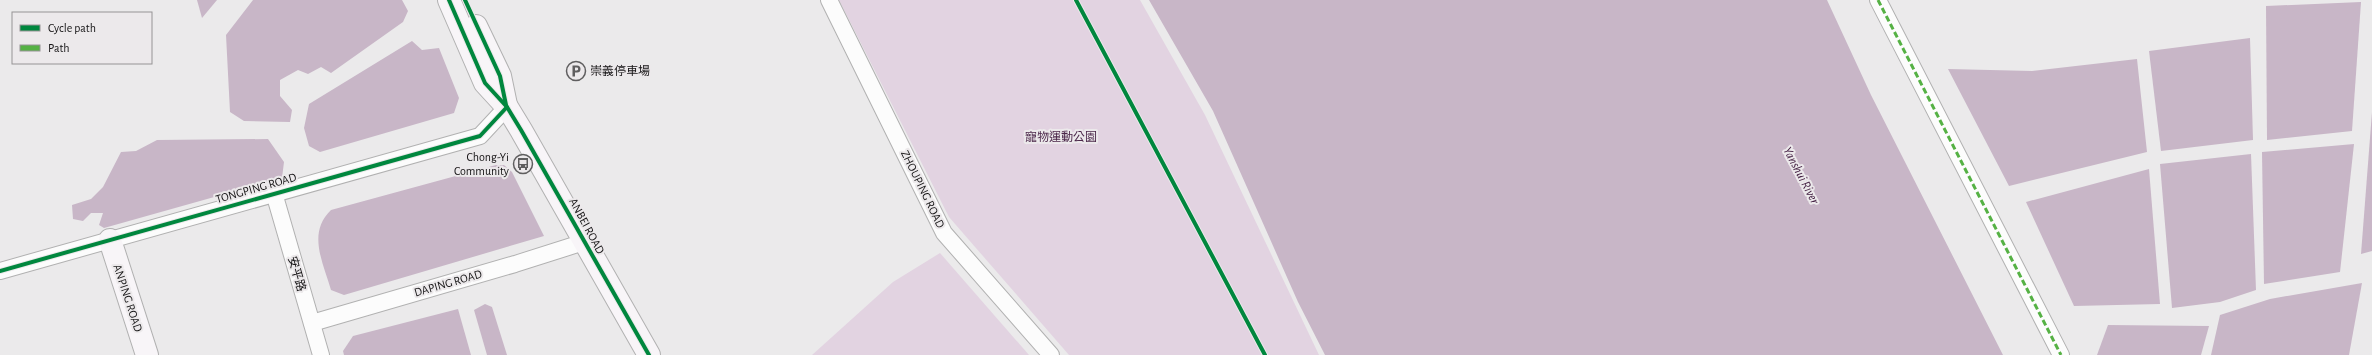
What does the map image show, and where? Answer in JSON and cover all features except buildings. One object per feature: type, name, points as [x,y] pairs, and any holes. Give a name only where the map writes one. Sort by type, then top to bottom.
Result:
[{"type":"street","name":"ANBEI ROAD","points":[[450,0],[485,83],[507,107],[554,185],[584,242],[649,355]]},
{"type":"street","name":"ANBEI ROAD","points":[[465,0],[500,76],[507,107]]},
{"type":"street","name":"ZHOUPING ROAD","points":[[829,0],[944,232],[1051,355]]},
{"type":"street","points":[[1878,0],[2061,355]]},
{"type":"street","name":"TONGPING ROAD","points":[[0,271],[480,136],[507,107]]},
{"type":"street","name":"安平路","points":[[274,193],[321,355]]},
{"type":"street","name":"ANPING ROAD","points":[[110,240],[146,355]]},
{"type":"street","name":"DAPING ROAD","points":[[312,323],[516,264],[584,242]]},
{"type":"green space","name":"寵物運動公園","points":[[839,0],[1140,0],[1205,115],[1319,355],[1069,355],[949,217]]},
{"type":"green space","points":[[940,253],[1029,355],[812,355],[893,282]]},
{"type":"water","points":[[197,0],[217,0],[202,18]]},
{"type":"water","points":[[253,0],[402,0],[408,11],[403,22],[331,73],[321,67],[308,74],[298,70],[280,80],[280,96],[292,110],[290,122],[244,121],[230,112],[226,35]]},
{"type":"water","name":"Yanshui River","points":[[1149,0],[1827,0],[1871,95],[2003,355],[1325,355],[1298,302],[1213,111]]},
{"type":"water","points":[[2361,2],[2352,131],[2267,140],[2266,6]]},
{"type":"water","points":[[2250,38],[2253,140],[2161,151],[2149,51]]},
{"type":"water","points":[[412,41],[422,50],[439,48],[459,98],[454,113],[320,152],[309,146],[304,128],[309,104]]},
{"type":"water","points":[[2137,59],[2147,152],[2009,186],[1948,69],[2032,71]]},
{"type":"water","points":[[2372,112],[2372,251],[2361,254]]},
{"type":"water","points":[[268,139],[284,162],[282,178],[104,228],[99,225],[103,213],[91,213],[83,221],[73,219],[72,205],[91,199],[103,187],[121,152],[136,151],[157,140]]},
{"type":"water","points":[[2354,144],[2340,272],[2264,284],[2262,152]]},
{"type":"water","points":[[2251,154],[2256,290],[2220,302],[2172,308],[2160,164]]},
{"type":"water","points":[[496,165],[504,165],[512,172],[544,236],[344,295],[331,290],[321,258],[318,238],[324,219],[331,210]]},
{"type":"water","points":[[2149,169],[2160,304],[2074,306],[2026,202]]},
{"type":"water","points":[[2362,283],[2349,355],[2211,355],[2220,315],[2270,299]]},
{"type":"water","points":[[485,304],[492,307],[507,355],[487,355],[474,310]]},
{"type":"water","points":[[458,309],[471,355],[344,355],[343,351],[353,336]]},
{"type":"water","points":[[2108,325],[2209,326],[2201,355],[2097,355]]},
{"type":"marked path","points":[[1878,0],[2061,355]]},
{"type":"cycle path","points":[[449,0],[485,83],[507,107],[521,130],[649,355]]},
{"type":"cycle path","points":[[465,0],[500,76],[506,105]]},
{"type":"cycle path","points":[[1076,0],[1265,355]]},
{"type":"cycle path","points":[[0,271],[480,136],[507,107]]},
{"type":"place","name":"崇義停車場","points":[[576,71]]},
{"type":"place","name":"Chong-Yi Community","points":[[523,164]]}]
